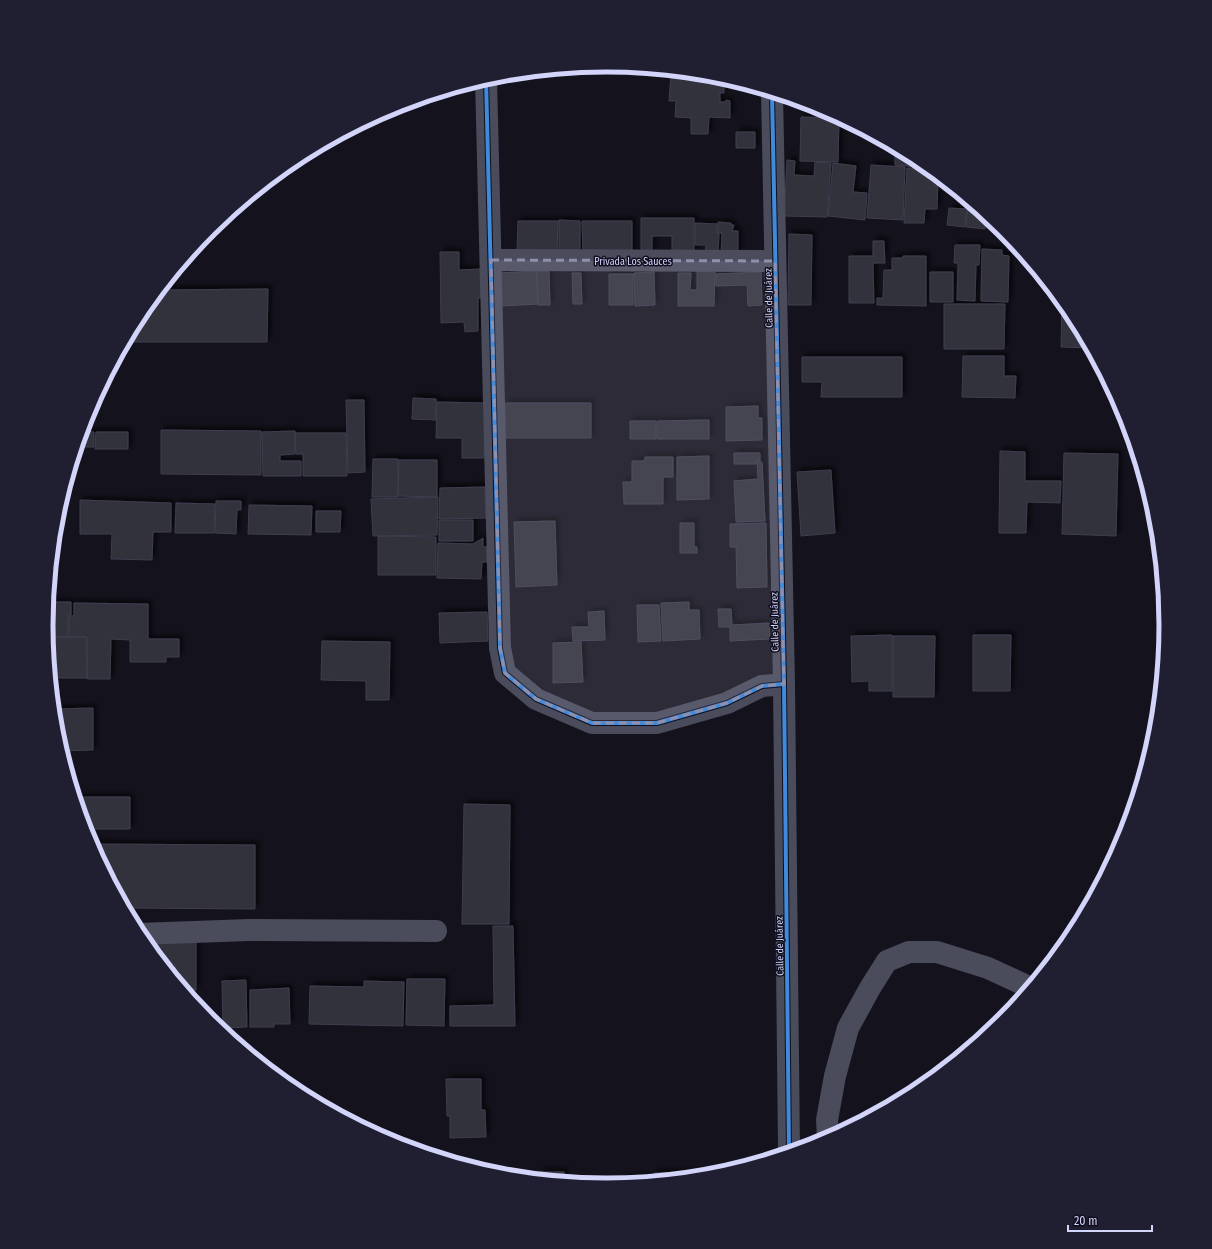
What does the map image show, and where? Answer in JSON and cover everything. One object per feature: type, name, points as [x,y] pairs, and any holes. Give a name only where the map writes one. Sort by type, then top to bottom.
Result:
[{"type":"street","points":[[486,85],[492,260],[500,648],[505,673],[536,699],[592,724],[657,724],[727,703],[762,686],[784,684]]},
{"type":"street","name":"Calle de Juárez","points":[[772,97],[784,684],[789,1146]]},
{"type":"street","name":"Privada Los Sauces","points":[[492,260],[775,261]]},
{"type":"street","points":[[147,934],[249,930],[436,931]]},
{"type":"street","points":[[828,1131],[827,1120],[835,1076],[848,1028],[887,961],[909,952],[937,952],[988,968],[1025,985]]},
{"type":"highlighted area","points":[[491,260],[775,261],[784,684],[762,686],[727,703],[657,723],[592,723],[536,699],[505,673],[500,648]]},
{"type":"building","points":[[671,75],[724,84],[724,93],[720,93],[720,102],[726,102],[726,100],[730,101],[730,118],[709,117],[708,134],[691,134],[691,118],[675,117],[676,101],[669,101]]},
{"type":"building","points":[[801,117],[826,118],[839,123],[838,162],[800,161]]},
{"type":"building","points":[[736,132],[755,132],[755,148],[736,148]]},
{"type":"building","points":[[895,154],[916,167],[895,165]]},
{"type":"building","points":[[787,160],[795,161],[794,175],[814,176],[815,162],[831,163],[827,217],[784,216]]},
{"type":"building","points":[[833,163],[856,166],[853,192],[867,193],[865,220],[828,216]]},
{"type":"building","points":[[871,165],[905,167],[903,220],[867,218]]},
{"type":"building","points":[[907,168],[918,169],[926,174],[926,178],[932,179],[938,182],[937,209],[925,209],[924,223],[904,223]]},
{"type":"building","points":[[968,206],[986,222],[985,229],[966,227]]},
{"type":"building","points":[[949,208],[967,209],[965,227],[947,225]]},
{"type":"building","points":[[641,218],[694,218],[694,252],[672,252],[672,236],[652,236],[652,252],[641,252]]},
{"type":"building","points":[[559,220],[580,221],[580,255],[559,254]]},
{"type":"building","points":[[518,221],[558,221],[557,253],[517,253]]},
{"type":"building","points":[[582,221],[632,221],[632,257],[583,256]]},
{"type":"building","points":[[718,222],[731,223],[731,225],[734,225],[732,231],[738,231],[738,256],[721,256],[722,233],[718,233]]},
{"type":"building","points":[[695,223],[717,224],[717,233],[719,234],[718,254],[705,254],[706,245],[695,245]]},
{"type":"building","points":[[789,234],[812,235],[811,305],[788,305]]},
{"type":"building","points":[[873,241],[884,241],[885,263],[873,263],[874,303],[849,303],[849,256],[873,256]]},
{"type":"building","points":[[955,245],[980,245],[979,265],[976,265],[975,301],[957,300],[958,263],[954,263]]},
{"type":"building","points":[[982,249],[1002,250],[1002,255],[1009,256],[1008,302],[981,301]]},
{"type":"building","points":[[440,252],[459,252],[459,270],[480,269],[481,298],[478,298],[478,331],[465,332],[464,322],[441,323]]},
{"type":"building","points":[[903,256],[926,256],[926,306],[877,305],[877,298],[883,298],[884,270],[892,270],[892,258],[903,258]]},
{"type":"building","points":[[536,271],[538,304],[501,306],[500,273]]},
{"type":"building","points":[[537,271],[549,271],[550,305],[538,305]]},
{"type":"building","points":[[697,271],[715,272],[714,306],[678,306],[678,273],[691,273],[690,290],[697,290]]},
{"type":"building","points":[[654,272],[655,305],[635,306],[634,273]]},
{"type":"building","points":[[761,272],[762,305],[748,306],[747,285],[716,286],[716,274]]},
{"type":"building","points":[[930,272],[953,272],[953,302],[930,302]]},
{"type":"building","points":[[572,273],[581,273],[582,304],[573,304]]},
{"type":"building","points":[[609,274],[633,274],[633,305],[609,305]]},
{"type":"building","points":[[268,289],[267,342],[131,342],[146,317],[166,290]]},
{"type":"building","points":[[944,304],[1005,304],[1004,349],[944,349]]},
{"type":"building","points":[[1062,311],[1085,348],[1061,347]]},
{"type":"building","points":[[963,356],[1004,356],[1004,376],[1016,376],[1015,398],[962,397]]},
{"type":"building","points":[[802,357],[902,357],[902,397],[821,397],[822,382],[802,382]]},
{"type":"building","points":[[413,398],[436,399],[436,420],[412,419]]},
{"type":"building","points":[[346,400],[364,400],[365,472],[348,473]]},
{"type":"building","points":[[437,402],[485,403],[484,458],[462,458],[462,438],[436,438]]},
{"type":"building","points":[[505,403],[591,403],[591,438],[505,438]]},
{"type":"building","points":[[758,406],[758,418],[762,418],[762,440],[726,441],[726,407]]},
{"type":"building","points":[[709,420],[709,439],[657,439],[657,421]]},
{"type":"building","points":[[630,421],[656,421],[656,439],[630,439]]},
{"type":"building","points":[[161,430],[261,431],[261,475],[161,474]]},
{"type":"building","points":[[88,431],[94,432],[94,447],[82,447]]},
{"type":"building","points":[[295,431],[295,454],[280,455],[280,461],[301,461],[301,476],[263,476],[262,432]]},
{"type":"building","points":[[96,432],[128,432],[128,449],[95,449]]},
{"type":"building","points":[[295,433],[346,433],[347,476],[303,476],[303,454],[296,454]]},
{"type":"building","points":[[1000,451],[1025,452],[1025,481],[1061,481],[1060,503],[1027,502],[1026,533],[999,533]]},
{"type":"building","points":[[734,453],[760,453],[760,461],[756,461],[756,464],[734,464]]},
{"type":"building","points":[[1064,453],[1118,454],[1116,536],[1062,534]]},
{"type":"building","points":[[709,456],[709,499],[677,500],[677,457]]},
{"type":"building","points":[[645,457],[673,457],[673,477],[663,477],[663,504],[624,504],[623,482],[632,482],[632,461],[644,461]]},
{"type":"building","points":[[373,459],[398,459],[398,497],[372,497]]},
{"type":"building","points":[[399,460],[437,460],[437,497],[398,496]]},
{"type":"building","points":[[757,462],[762,462],[765,521],[736,522],[734,481],[758,479]]},
{"type":"building","points":[[831,470],[835,533],[801,536],[797,472]]},
{"type":"building","points":[[485,487],[486,518],[439,519],[440,488]]},
{"type":"building","points":[[438,497],[437,535],[373,536],[371,499]]},
{"type":"building","points":[[80,500],[171,503],[171,532],[153,532],[152,560],[111,559],[112,534],[80,534]]},
{"type":"building","points":[[216,501],[241,501],[241,510],[237,510],[236,534],[215,533]]},
{"type":"building","points":[[176,503],[215,504],[214,533],[175,533]]},
{"type":"building","points":[[249,505],[312,506],[311,535],[248,534]]},
{"type":"building","points":[[316,511],[341,511],[340,532],[316,532]]},
{"type":"building","points":[[439,520],[473,520],[473,541],[439,541]]},
{"type":"building","points":[[555,521],[557,585],[516,587],[514,522]]},
{"type":"building","points":[[680,523],[694,523],[694,547],[697,547],[697,553],[680,553]]},
{"type":"building","points":[[766,523],[767,587],[737,588],[736,547],[730,547],[730,524]]},
{"type":"building","points":[[378,536],[436,537],[436,575],[378,575]]},
{"type":"building","points":[[483,538],[483,547],[487,547],[487,562],[482,562],[481,579],[437,578],[438,543],[473,544]]},
{"type":"building","points":[[54,602],[71,602],[71,615],[68,615],[68,637],[53,637]]},
{"type":"building","points":[[689,602],[689,610],[699,610],[700,639],[663,641],[661,603]]},
{"type":"building","points":[[74,603],[148,604],[148,639],[179,639],[179,657],[166,657],[166,662],[130,662],[130,640],[111,639],[110,679],[87,679],[87,637],[69,637],[69,616],[74,616]]},
{"type":"building","points":[[637,605],[659,605],[661,641],[638,642]]},
{"type":"building","points":[[718,609],[731,609],[732,625],[769,623],[770,639],[730,641],[730,627],[719,627]]},
{"type":"building","points":[[604,611],[605,640],[573,641],[572,627],[589,627],[588,612]]},
{"type":"building","points":[[487,612],[488,641],[440,643],[439,613]]},
{"type":"building","points":[[892,635],[892,691],[869,691],[869,681],[852,682],[851,636]]},
{"type":"building","points":[[973,635],[1011,635],[1010,691],[973,691]]},
{"type":"building","points":[[893,636],[935,636],[934,697],[893,697]]},
{"type":"building","points":[[86,637],[87,678],[56,678],[53,638]]},
{"type":"building","points":[[322,641],[390,642],[389,700],[366,700],[366,681],[321,680]]},
{"type":"building","points":[[581,642],[583,682],[553,683],[553,643]]},
{"type":"building","points":[[93,708],[93,750],[68,751],[60,709]]},
{"type":"building","points":[[81,797],[130,797],[130,829],[92,829]]},
{"type":"building","points":[[464,804],[510,805],[509,924],[462,924]]},
{"type":"building","points":[[99,844],[255,845],[255,909],[131,908],[110,869]]},
{"type":"building","points":[[493,926],[513,926],[515,1026],[450,1026],[450,1006],[494,1005]]},
{"type":"building","points":[[153,942],[196,942],[196,990],[191,990],[175,971],[175,964],[169,964]]},
{"type":"building","points":[[407,979],[445,979],[444,1026],[406,1025]]},
{"type":"building","points":[[246,980],[247,1027],[228,1028],[223,1023],[222,981]]},
{"type":"building","points":[[364,981],[404,982],[403,1026],[309,1024],[310,986],[364,987]]},
{"type":"building","points":[[289,988],[290,1024],[274,1024],[274,1027],[250,1027],[250,990]]},
{"type":"building","points":[[446,1079],[481,1079],[481,1110],[485,1110],[486,1137],[450,1138],[450,1116],[447,1116]]},
{"type":"building","points":[[540,1172],[564,1172],[564,1176],[540,1174]]},
{"type":"building","points":[[654,1173],[678,1173],[654,1175]]},
{"type":"cycle path","points":[[486,85],[500,648],[505,673],[536,699],[592,723],[657,723],[727,703],[762,686],[784,684]]},
{"type":"cycle path","points":[[772,97],[784,684],[789,1146]]}]
